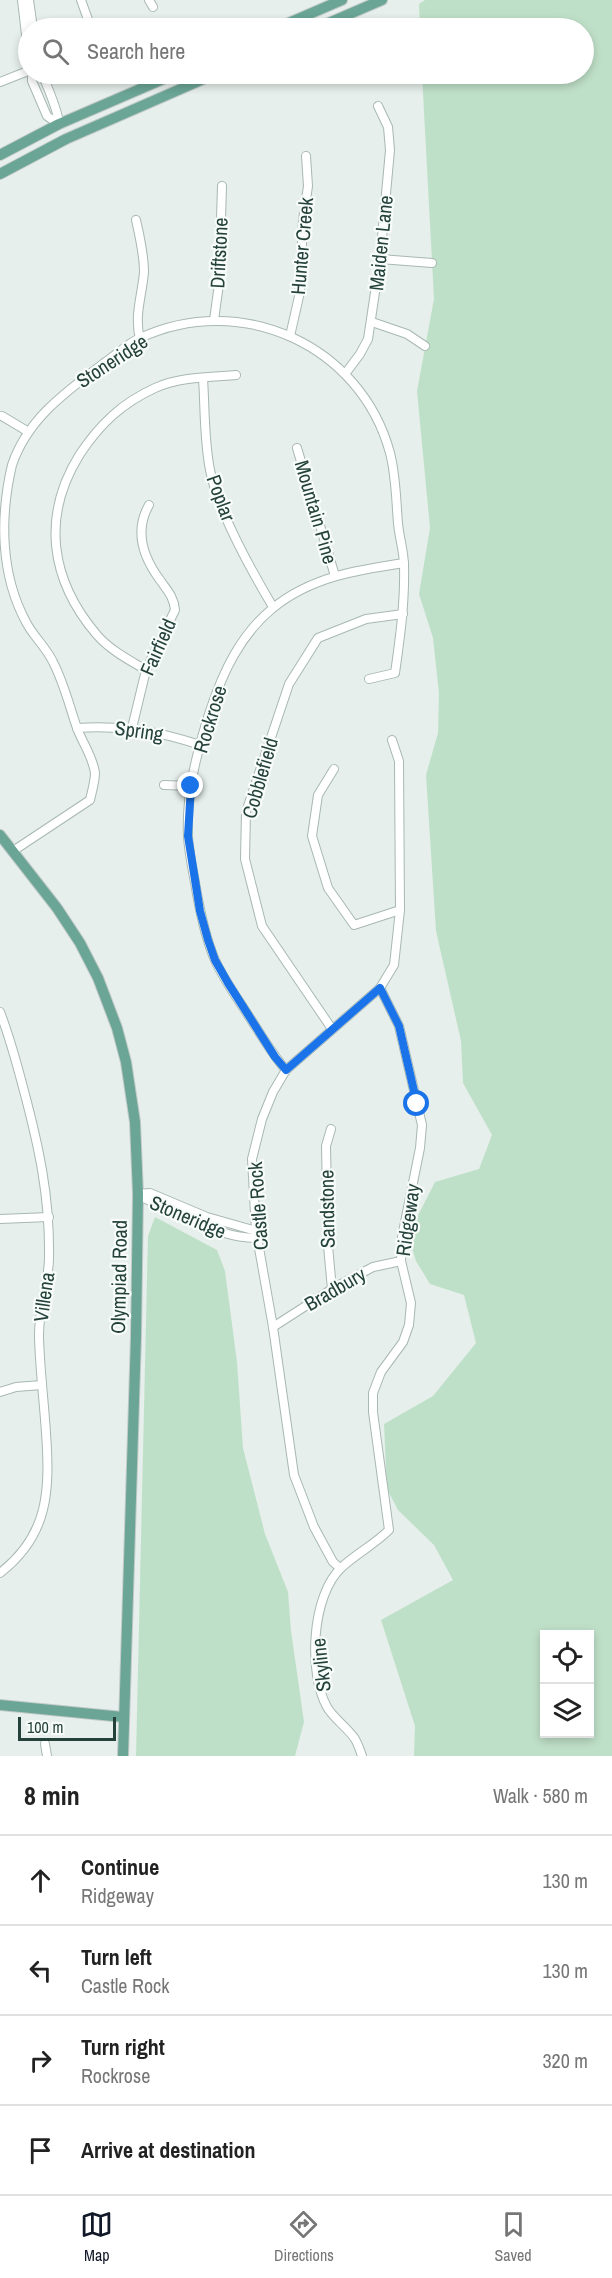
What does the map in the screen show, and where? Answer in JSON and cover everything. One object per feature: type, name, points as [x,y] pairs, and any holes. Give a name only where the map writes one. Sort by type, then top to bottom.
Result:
[{"type":"main road","points":[[300,18],[342,0]]},
{"type":"main road","points":[[340,18],[382,0]]},
{"type":"main road","points":[[0,155],[59,124],[152,84]]},
{"type":"main road","points":[[0,174],[66,139],[192,84]]},
{"type":"main road","points":[[59,124],[66,139]]},
{"type":"main road","name":"Olympiad Road","points":[[0,835],[57,908],[80,943],[98,978],[117,1028],[126,1062],[135,1122],[138,1194],[136,1347],[128,1532],[123,1756]]},
{"type":"main road","points":[[0,1705],[123,1717]]},
{"type":"street","points":[[22,0],[24,18]]},
{"type":"street","points":[[29,0],[32,18]]},
{"type":"street","points":[[81,0],[87,18]]},
{"type":"street","points":[[0,82],[18,75]]},
{"type":"street","points":[[34,84],[47,116],[59,124]]},
{"type":"street","points":[[35,88],[38,84]]},
{"type":"street","points":[[45,84],[58,111],[59,124]]},
{"type":"street","name":"Maiden Lane","points":[[345,374],[368,339],[380,259],[390,150],[388,127],[378,106]]},
{"type":"street","name":"Hunter Creek","points":[[290,336],[300,292],[303,220],[308,186],[306,156]]},
{"type":"street","name":"Driftstone","points":[[214,320],[219,284],[222,186]]},
{"type":"street","points":[[136,220],[144,262],[144,275],[137,309],[140,339]]},
{"type":"street","points":[[380,259],[432,263]]},
{"type":"street","name":"Stoneridge","points":[[13,851],[90,800],[95,774],[77,728],[67,693],[52,658],[26,622],[4,570],[1,515],[11,466],[27,431],[65,392],[140,339],[179,325],[214,320],[263,325],[290,336],[317,351],[345,374],[371,409],[390,452],[398,532],[404,563],[403,614],[395,673],[369,679]]},
{"type":"street","points":[[372,322],[406,334],[425,346]]},
{"type":"street","points":[[146,670],[115,651],[98,636],[78,609],[69,590],[54,541],[59,497],[73,465],[94,433],[110,416],[127,403],[157,387],[203,378],[236,375]]},
{"type":"street","name":"Poplar","points":[[203,378],[209,468],[213,484],[243,552],[273,607]]},
{"type":"street","points":[[2,416],[27,431]]},
{"type":"street","name":"Mountain Pine","points":[[297,448],[335,576]]},
{"type":"street","name":"Fairfield","points":[[132,728],[146,670],[175,610],[174,600],[150,567],[143,549],[142,517],[149,505]]},
{"type":"street","name":"Rockrose","points":[[286,1070],[275,1057],[228,983],[215,960],[208,940],[198,899],[188,836],[191,786],[200,745],[221,680],[232,657],[245,637],[273,607],[303,589],[335,576],[361,569],[404,563]]},
{"type":"street","name":"Cobblefield","points":[[332,1029],[262,926],[245,859],[246,812],[289,684],[318,638],[366,619],[403,614]]},
{"type":"street","name":"Spring","points":[[77,728],[132,728],[167,734],[200,745]]},
{"type":"street","name":"Castle Rock","points":[[340,1568],[333,1562],[314,1527],[294,1475],[257,1234],[252,1159],[262,1119],[273,1092],[286,1070],[380,988],[394,965],[400,910],[399,761],[392,740]]},
{"type":"street","points":[[334,769],[318,795],[312,836],[328,888],[354,925],[400,910]]},
{"type":"street","points":[[164,785],[191,786]]},
{"type":"street","name":"Ridgeway","points":[[340,1568],[389,1530],[373,1412],[373,1393],[381,1372],[403,1342],[410,1325],[411,1303],[401,1261],[402,1237],[420,1148],[422,1125],[399,1026],[380,988]]},
{"type":"street","name":"Villena","points":[[0,1012],[17,1064],[44,1175],[49,1217],[49,1272],[39,1327],[48,1471],[46,1501],[33,1535],[12,1563],[0,1573]]},
{"type":"street","name":"Sandstone","points":[[331,1129],[326,1146],[327,1246],[332,1289]]},
{"type":"street","name":"Stoneridge","points":[[138,1194],[150,1193],[200,1225],[222,1234],[234,1236],[257,1234]]},
{"type":"street","name":"Stoneridge","points":[[166,1203],[257,1234]]},
{"type":"street","points":[[0,1219],[49,1217]]},
{"type":"street","points":[[234,1236],[236,1226]]},
{"type":"street","name":"Bradbury","points":[[273,1327],[332,1289],[373,1268],[401,1261]]},
{"type":"street","points":[[0,1392],[16,1387],[42,1385]]},
{"type":"street","name":"Skyline","points":[[340,1568],[324,1593],[318,1614],[316,1650],[320,1689],[328,1709],[356,1740],[362,1756]]},
{"type":"street","points":[[45,1744],[47,1756]]},
{"type":"green space","points":[[425,0],[612,0],[612,1756],[414,1756],[415,1726],[381,1620],[453,1580],[434,1545],[398,1510],[387,1489],[384,1424],[433,1396],[476,1343],[464,1295],[430,1284],[416,1261],[408,1235],[435,1182],[479,1169],[492,1135],[463,1083],[461,1041],[436,931],[426,775],[438,733],[439,693],[433,638],[419,594],[430,528],[417,391],[434,299],[423,84],[594,84],[594,18],[420,18],[419,4]]},
{"type":"green space","points":[[155,1217],[217,1250],[225,1271],[237,1362],[243,1448],[265,1534],[288,1592],[304,1722],[295,1756],[136,1756],[148,1236]]},
{"type":"route","points":[[191,786],[188,836],[200,911],[208,940],[215,960],[228,983],[275,1057],[286,1070],[380,988],[399,1026],[417,1104]]}]
